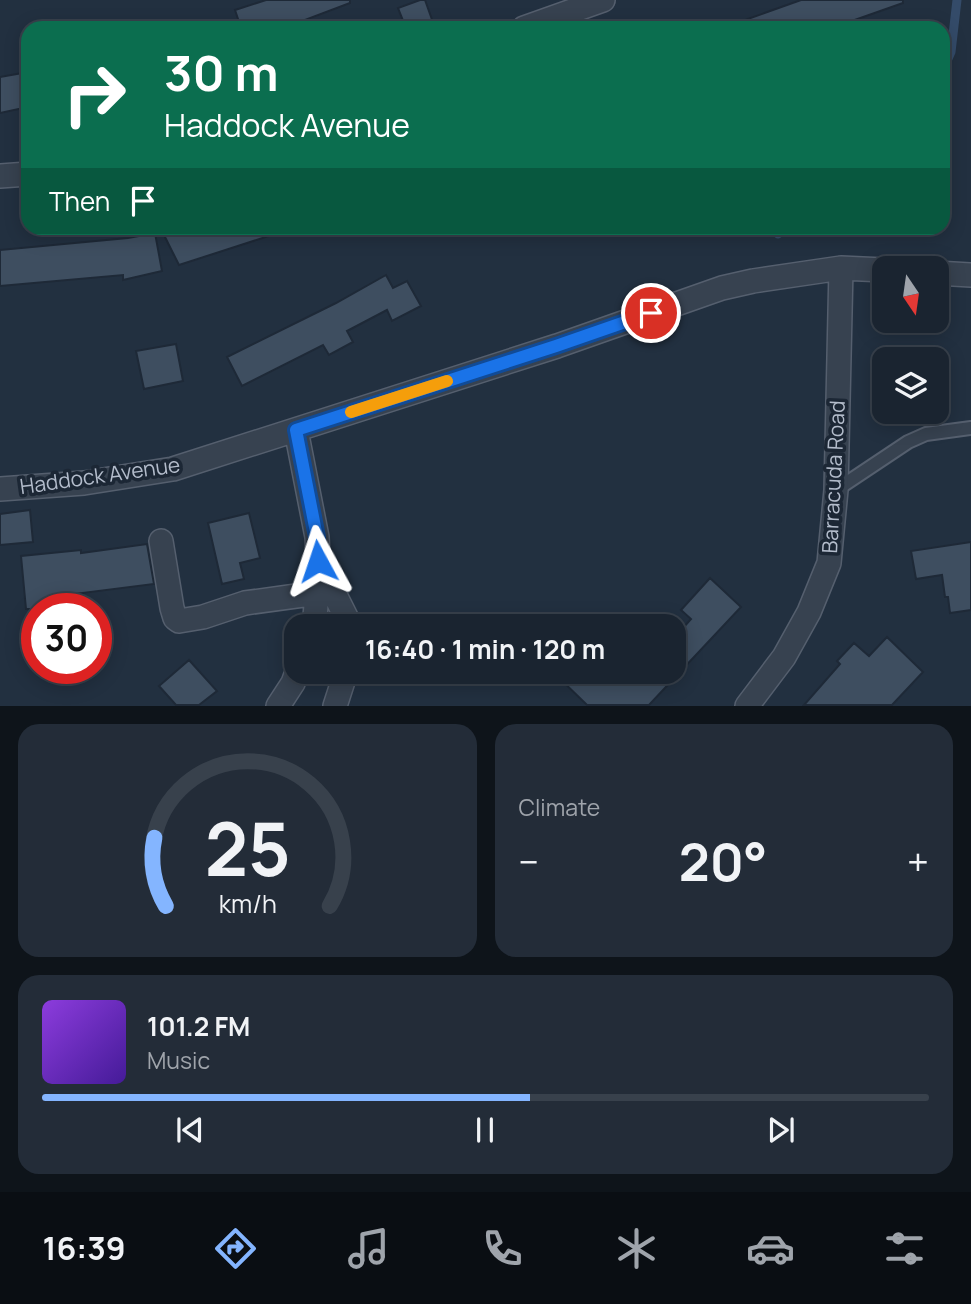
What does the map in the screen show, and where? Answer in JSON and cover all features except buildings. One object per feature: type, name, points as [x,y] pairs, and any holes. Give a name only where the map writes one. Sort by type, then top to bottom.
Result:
[{"type":"street","points":[[544,21],[603,0]]},
{"type":"street","points":[[0,176],[21,174]]},
{"type":"street","name":"Haddock Avenue","points":[[0,489],[84,483],[173,469],[556,346],[722,288],[841,268],[872,269]]},
{"type":"street","name":"Barracuda Road","points":[[747,705],[784,657],[809,612],[829,563],[836,490],[841,268]]},
{"type":"street","points":[[949,274],[971,275]]},
{"type":"street","points":[[296,430],[317,537],[318,593],[315,614]]},
{"type":"street","points":[[162,541],[172,608],[179,621],[203,617],[245,603],[318,593]]},
{"type":"street","points":[[318,561],[344,614]]},
{"type":"street","points":[[278,705],[293,684]]},
{"type":"street","points":[[335,705],[342,684]]},
{"type":"lane","points":[[836,490],[908,442],[926,434],[971,428]]},
{"type":"waterway","points":[[950,54],[957,0]]},
{"type":"slow traffic","points":[[351,412],[447,381]]},
{"type":"route","points":[[318,561],[317,537],[296,430],[651,313]]}]
